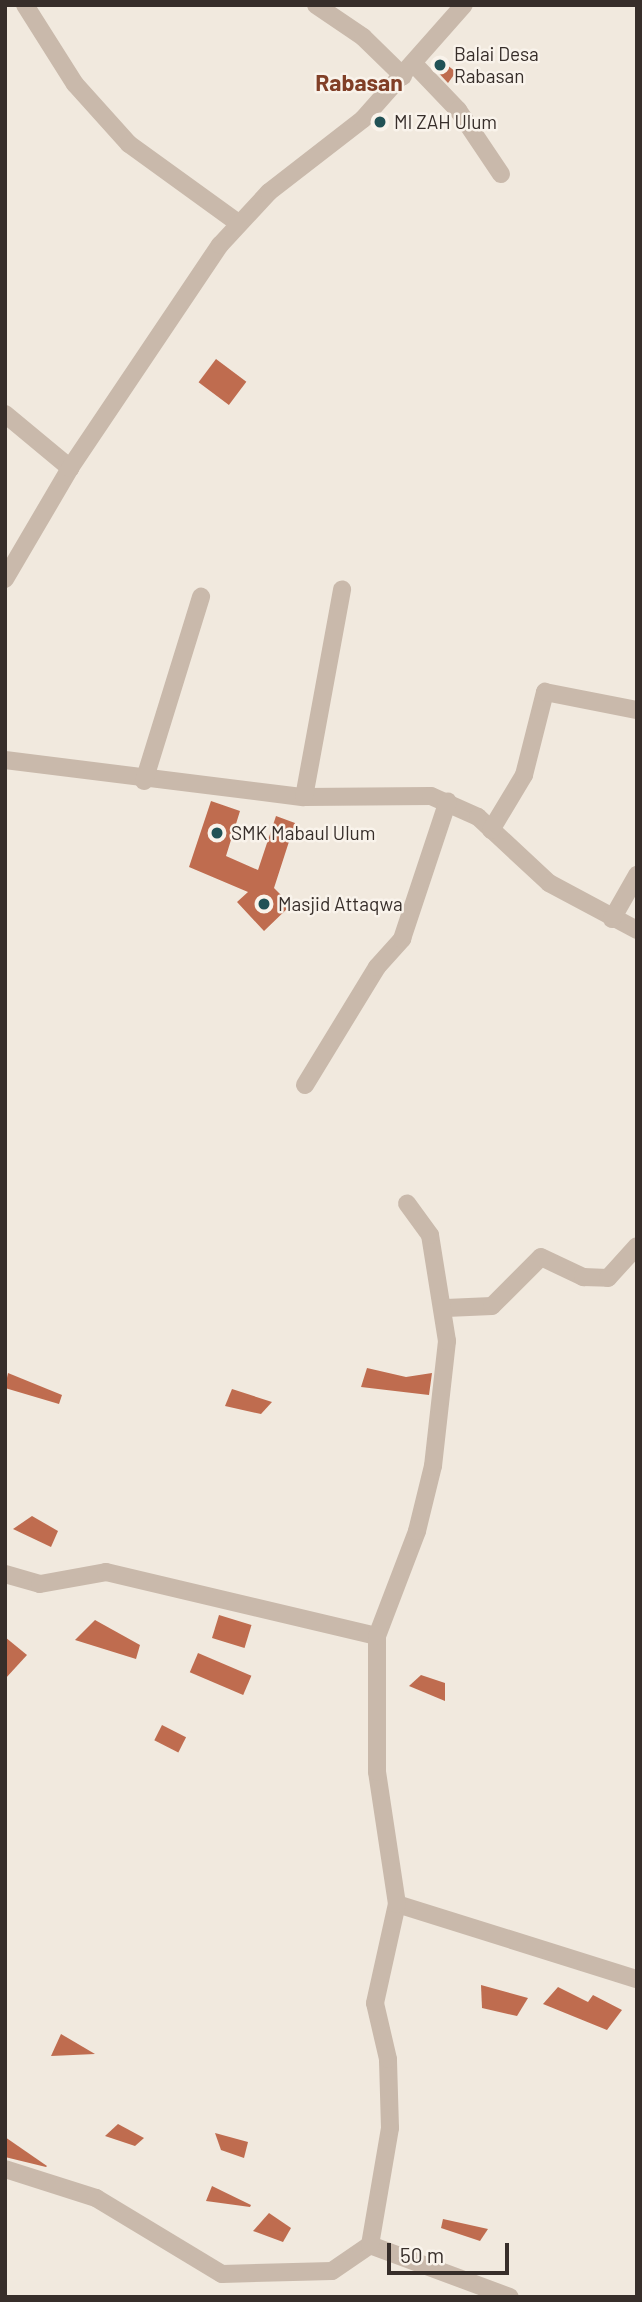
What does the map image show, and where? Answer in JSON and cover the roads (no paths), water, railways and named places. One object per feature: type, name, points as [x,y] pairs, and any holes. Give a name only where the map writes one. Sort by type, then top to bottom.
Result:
[{"type":"street","points":[[25,5],[75,84],[129,144],[238,223]]},
{"type":"street","points":[[316,5],[408,70],[458,110],[501,174]]},
{"type":"street","points":[[5,579],[69,468],[238,223],[363,119],[464,5]]},
{"type":"street","points":[[5,414],[69,468]]},
{"type":"street","points":[[304,797],[342,589]]},
{"type":"street","points":[[144,781],[201,597]]},
{"type":"street","points":[[491,830],[524,775],[545,692],[637,710]]},
{"type":"street","points":[[5,760],[144,781],[304,797],[396,792],[448,801],[491,830],[549,883],[637,930]]},
{"type":"street","points":[[305,1085],[377,967],[402,939],[448,801]]},
{"type":"street","points":[[612,919],[637,874]]},
{"type":"street","points":[[5,2169],[96,2197],[222,2274],[332,2271],[370,2245],[390,2128],[388,2064],[375,2003],[397,1904],[377,1772],[377,1636],[417,1531],[433,1466],[446,1308],[430,1235],[407,1203]]},
{"type":"street","points":[[446,1308],[492,1306],[541,1257],[583,1277],[608,1278],[637,1246]]},
{"type":"street","points":[[5,1574],[40,1584],[106,1572],[377,1636]]},
{"type":"street","points":[[397,1904],[637,1979]]},
{"type":"street","points":[[370,2245],[510,2297]]},
{"type":"place","name":"Balai Desa Rabasan","points":[[440,65]]},
{"type":"place","name":"MI ZAH Ulum","points":[[380,122]]},
{"type":"place","name":"SMK Mabaul Ulum","points":[[217,833]]},
{"type":"place","name":"Masjid Attaqwa","points":[[264,904]]},
{"type":"district","name":"Rabasan","points":[[359,82]]}]
